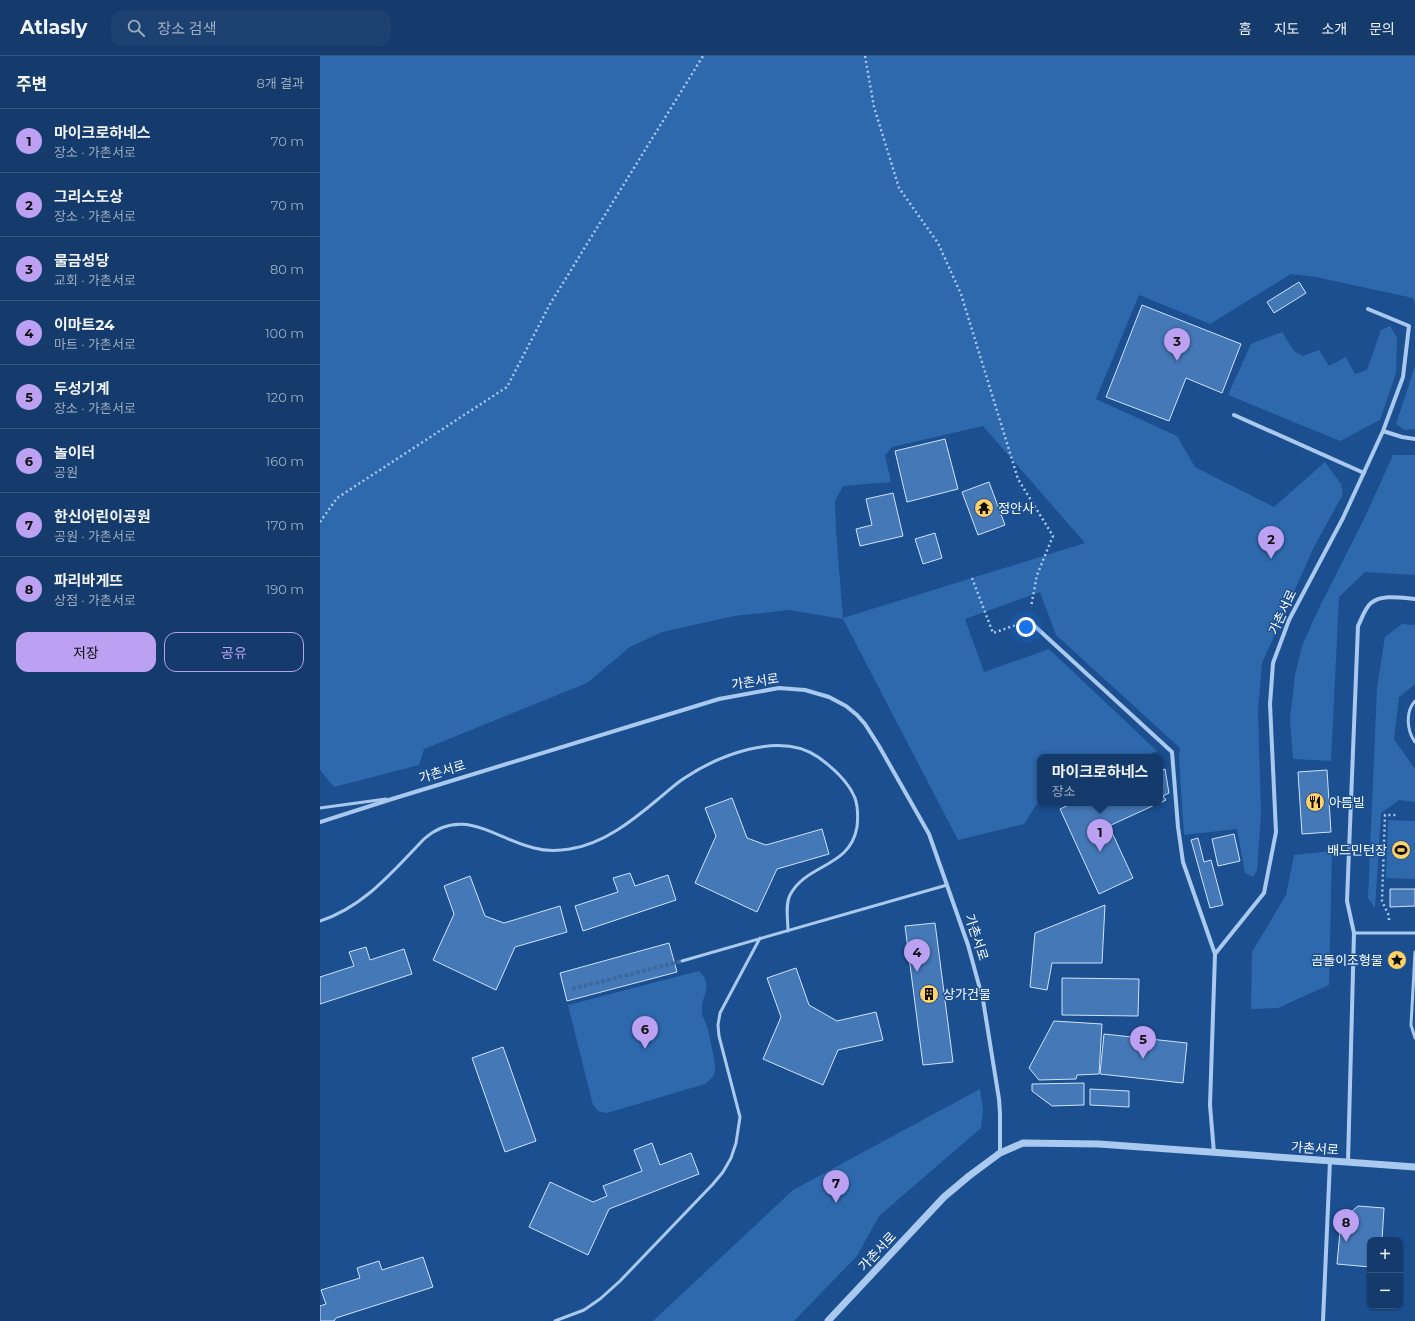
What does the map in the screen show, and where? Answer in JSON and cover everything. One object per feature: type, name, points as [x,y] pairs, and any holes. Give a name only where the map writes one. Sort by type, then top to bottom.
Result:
[{"type":"street","name":"가촌서로","points":[[1215,954],[1264,893],[1276,832],[1270,704],[1273,663],[1289,620],[1343,518],[1364,473],[1383,431],[1403,377],[1409,326],[1368,310]]},
{"type":"street","points":[[1234,415],[1364,473]]},
{"type":"street","points":[[1383,431],[1402,438],[1415,439]]},
{"type":"street","points":[[1348,1162],[1354,933],[1347,901],[1358,626],[1371,603],[1382,599],[1393,598],[1415,599]]},
{"type":"street","points":[[1028,620],[1172,752],[1178,827],[1183,862],[1215,954],[1210,1105],[1214,1153]]},
{"type":"street","name":"가촌서로","points":[[320,822],[719,699],[779,688],[804,690],[829,698],[846,706],[865,724],[929,834],[968,944],[983,1000],[1000,1112],[1000,1153]]},
{"type":"street","name":"가촌서로","points":[[828,1321],[944,1197],[1000,1153],[1023,1143],[1099,1144],[1415,1167]]},
{"type":"street","points":[[1323,1321],[1330,1161]]},
{"type":"lane","points":[[1415,701],[1412,704],[1408,722],[1412,738],[1415,742]]},
{"type":"lane","points":[[320,921],[331,918],[374,890],[424,839],[433,831],[445,825],[460,824],[478,827],[534,848],[552,851],[571,849],[586,845],[612,834],[638,816],[682,779],[705,766],[752,748],[779,745],[796,747],[811,752],[827,763],[850,789],[855,798],[858,811],[856,834],[847,851],[840,857],[802,880],[790,895],[788,902],[788,931]]},
{"type":"lane","points":[[320,808],[392,799]]},
{"type":"lane","points":[[682,961],[947,885]]},
{"type":"lane","points":[[1354,933],[1415,933]]},
{"type":"lane","points":[[555,1321],[584,1310],[600,1299],[620,1281],[713,1184],[723,1172],[731,1158],[740,1117],[719,1036],[718,1025],[720,1013],[760,938]]},
{"type":"lane","points":[[1415,952],[1411,1025],[1415,1038]]},
{"type":"path","points":[[320,522],[337,498],[507,388],[550,304],[703,56]]},
{"type":"path","points":[[865,56],[874,107],[899,188],[938,243],[961,294],[1018,480],[1052,536],[1037,575],[1028,620],[992,633],[972,578]]},
{"type":"path","points":[[1388,932],[1389,916],[1382,901],[1385,815],[1396,815]]},
{"type":"shaded area","points":[[320,56],[1415,56],[1415,303],[1413,298],[1316,277],[1291,274],[1210,324],[1139,295],[1096,399],[1177,436],[1195,467],[1274,507],[1325,462],[1341,484],[1343,494],[1314,547],[1262,663],[1258,711],[1261,815],[1257,870],[1253,877],[1245,873],[1237,829],[1184,835],[1179,758],[1180,748],[1056,635],[1040,592],[965,619],[984,672],[1049,649],[1157,751],[1150,754],[1037,754],[1037,804],[1024,824],[958,840],[843,619],[789,610],[734,616],[662,632],[630,647],[587,683],[424,749],[419,765],[334,787],[320,770]],"holes":[[[983,426],[1085,543],[843,618],[835,501],[843,486],[891,482],[885,455],[892,447]]]},
{"type":"shaded area","points":[[1390,326],[1397,338],[1396,373],[1380,420],[1340,441],[1228,395],[1251,344],[1282,332],[1294,351],[1303,356],[1319,350],[1329,366],[1346,357],[1355,374],[1367,370],[1381,330]]},
{"type":"shaded area","points":[[1415,366],[1415,429],[1405,430],[1396,424]]},
{"type":"shaded area","points":[[1393,455],[1415,455],[1415,575],[1365,572],[1339,597],[1331,761],[1293,759],[1290,719],[1295,675],[1302,646],[1318,610],[1364,519]]},
{"type":"shaded area","points":[[1402,624],[1415,625],[1415,684],[1399,697],[1394,739],[1415,769],[1415,802],[1399,800],[1381,813],[1375,908],[1368,898],[1377,688],[1385,637]]},
{"type":"shaded area","name":"배드민턴장","points":[[1388,820],[1415,821],[1415,879],[1386,878]]},
{"type":"shaded area","points":[[1332,851],[1329,985],[1278,1008],[1251,1009],[1252,952],[1286,895],[1294,855]]},
{"type":"shaded area","points":[[699,971],[704,977],[707,986],[703,999],[702,1013],[708,1029],[715,1066],[715,1071],[712,1078],[705,1084],[607,1113],[598,1111],[593,1105],[568,1005]]},
{"type":"shaded area","points":[[980,1089],[983,1110],[981,1128],[879,1216],[857,1256],[794,1321],[653,1321],[793,1190]]},
{"type":"building","points":[[1299,282],[1306,293],[1274,313],[1267,302]]},
{"type":"building","points":[[1142,305],[1241,344],[1222,393],[1186,378],[1169,421],[1106,397]]},
{"type":"building","points":[[945,439],[958,489],[907,502],[895,451]]},
{"type":"building","name":"정안사","points":[[989,482],[1005,525],[978,535],[962,492]]},
{"type":"building","points":[[893,493],[903,536],[860,546],[856,529],[872,525],[866,499]]},
{"type":"building","points":[[935,533],[942,558],[923,564],[915,539]]},
{"type":"building","points":[[1165,769],[1169,793],[1163,796],[1163,770]]},
{"type":"building","name":"아름빌","points":[[1327,770],[1331,832],[1302,834],[1298,772]]},
{"type":"building","points":[[732,798],[747,838],[766,845],[822,829],[829,854],[777,869],[757,912],[695,883],[716,836],[705,808]]},
{"type":"building","points":[[1066,806],[1152,806],[1109,826],[1133,878],[1099,894],[1060,809]]},
{"type":"building","points":[[1234,834],[1240,861],[1218,866],[1212,839]]},
{"type":"building","points":[[1198,838],[1204,862],[1211,860],[1223,905],[1210,908],[1191,840]]},
{"type":"building","points":[[630,873],[635,886],[668,875],[676,900],[583,931],[575,906],[618,892],[613,878]]},
{"type":"building","points":[[470,876],[485,916],[504,923],[560,906],[567,932],[515,947],[496,990],[433,960],[454,914],[444,886]]},
{"type":"building","points":[[1390,889],[1415,889],[1415,906],[1390,907]]},
{"type":"building","points":[[1105,905],[1102,963],[1052,963],[1047,990],[1030,987],[1035,933]]},
{"type":"building","name":"상가건물","points":[[935,923],[953,1062],[923,1065],[905,926]]},
{"type":"building","points":[[669,943],[677,972],[567,1001],[560,973]]},
{"type":"building","points":[[366,947],[370,960],[404,949],[412,974],[320,1004],[320,977],[354,966],[349,952]]},
{"type":"building","points":[[796,968],[809,1005],[837,1021],[876,1012],[883,1040],[838,1050],[823,1085],[763,1059],[781,1017],[767,978]]},
{"type":"building","points":[[1062,978],[1139,979],[1138,1016],[1062,1015]]},
{"type":"building","points":[[1054,1021],[1102,1024],[1099,1074],[1077,1075],[1076,1079],[1039,1080],[1029,1068]]},
{"type":"building","points":[[1104,1034],[1187,1043],[1183,1083],[1100,1074]]},
{"type":"building","points":[[503,1047],[536,1141],[505,1152],[472,1058]]},
{"type":"building","points":[[1084,1083],[1084,1105],[1052,1106],[1032,1091],[1032,1084]]},
{"type":"building","points":[[1090,1089],[1129,1091],[1129,1107],[1090,1105]]},
{"type":"building","points":[[652,1143],[660,1165],[691,1153],[699,1174],[609,1209],[588,1255],[529,1227],[550,1182],[593,1202],[607,1196],[603,1186],[642,1171],[634,1150]]},
{"type":"building","points":[[1358,1206],[1384,1208],[1382,1237],[1367,1237],[1367,1267],[1337,1264],[1341,1221]]},
{"type":"building","points":[[423,1257],[433,1287],[336,1318],[334,1321],[320,1321],[320,1306],[326,1304],[321,1290],[360,1278],[357,1268],[379,1261],[382,1270]]},
{"type":"tunnel","points":[[572,989],[682,961]]},
{"type":"place","name":"물금성당","points":[[1177,361]]},
{"type":"place","name":"정안사","points":[[984,508]]},
{"type":"place","name":"그리스도상","points":[[1271,559]]},
{"type":"place","name":"아름빌","points":[[1315,802]]},
{"type":"place","name":"배드민턴장","points":[[1401,850]]},
{"type":"place","name":"마이크로하네스","points":[[1100,852]]},
{"type":"place","name":"곰돌이조형물","points":[[1397,960]]},
{"type":"place","name":"이마트24","points":[[917,972]]},
{"type":"place","name":"상가건물","points":[[929,994]]},
{"type":"place","name":"놀이터","points":[[645,1049]]},
{"type":"place","name":"두성기계","points":[[1143,1059]]},
{"type":"place","name":"한신어린이공원","points":[[836,1203]]},
{"type":"place","name":"파리바게뜨","points":[[1346,1242]]}]
